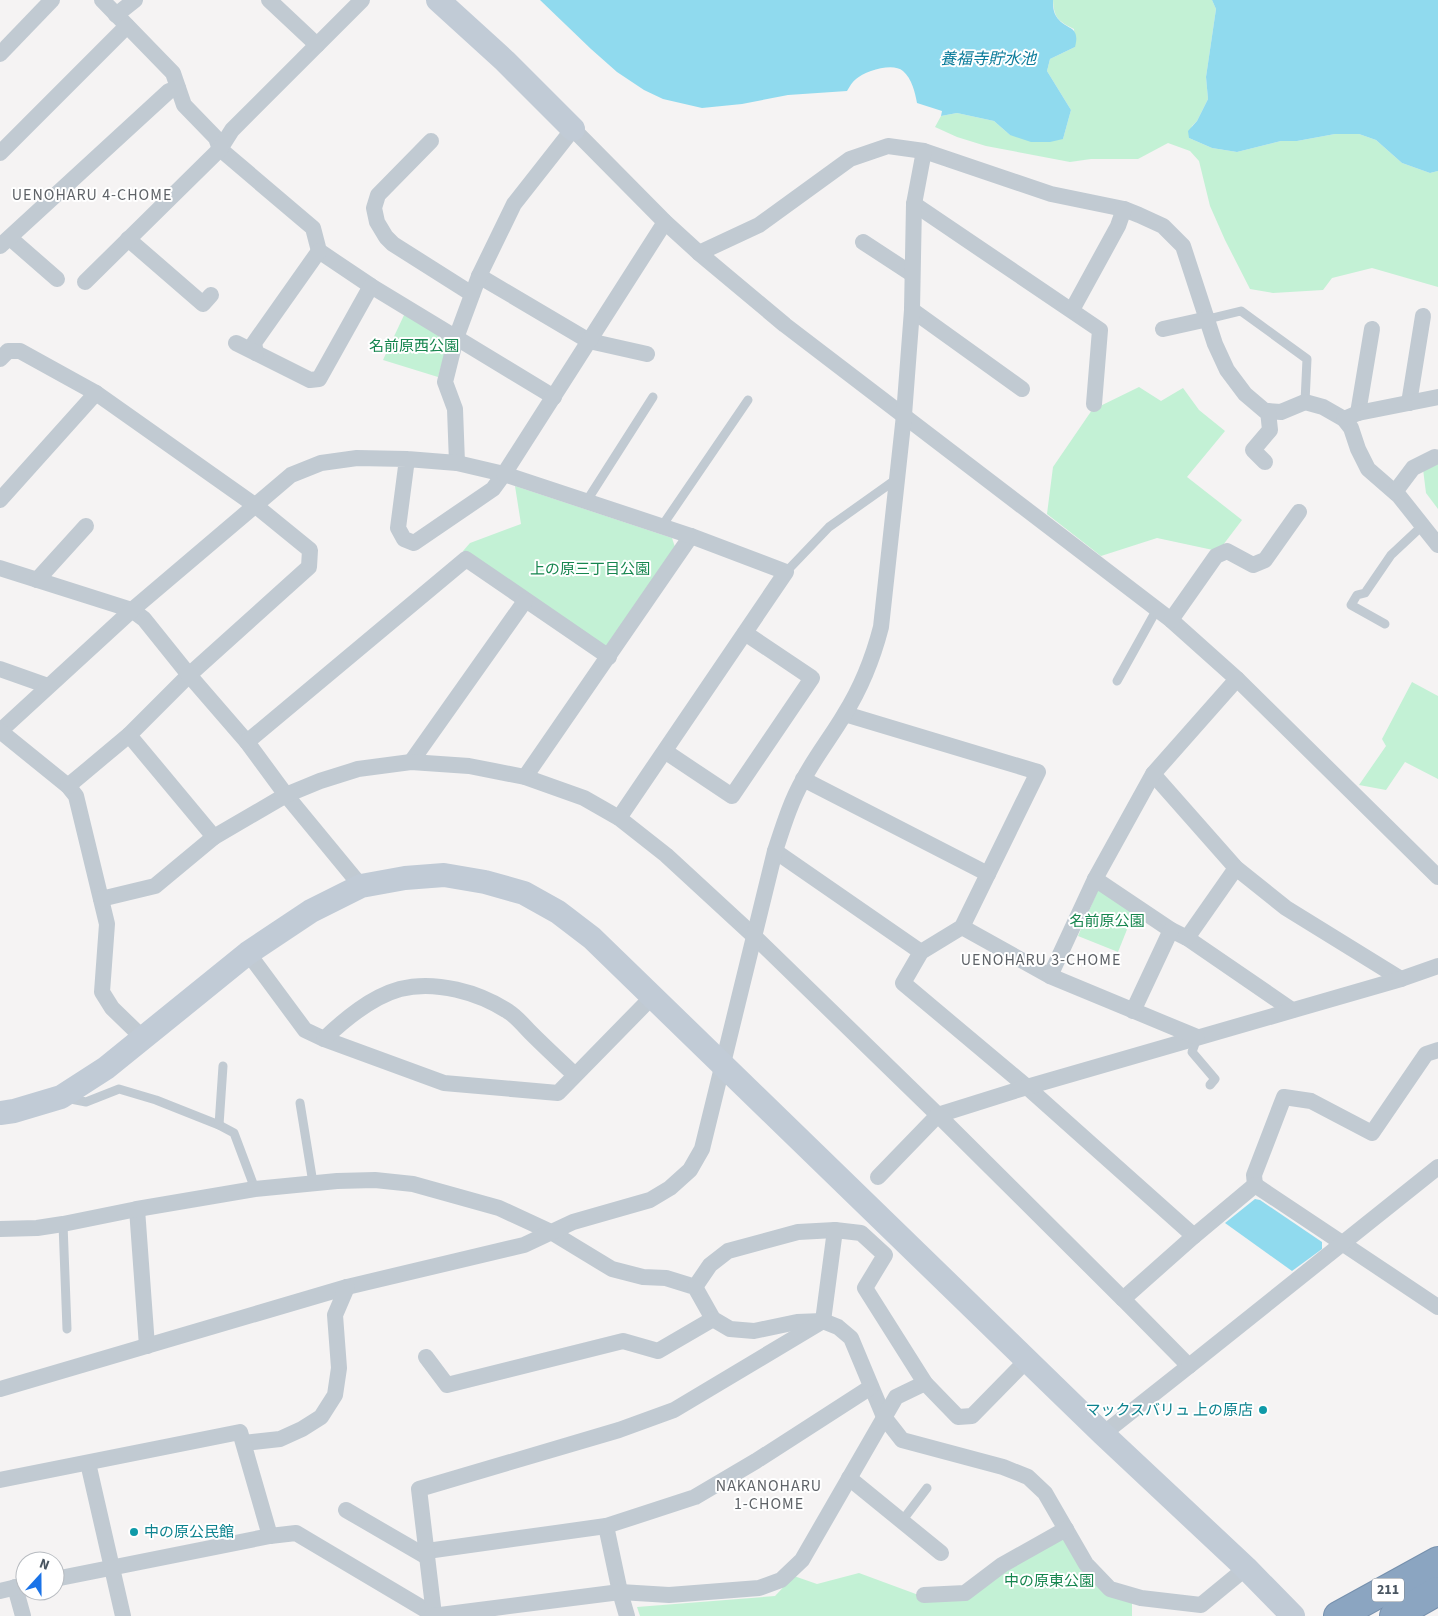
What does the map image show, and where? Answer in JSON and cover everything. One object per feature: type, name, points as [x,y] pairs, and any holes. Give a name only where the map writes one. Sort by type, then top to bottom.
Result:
[{"type":"highway","name":"211","points":[[1338,1616],[1438,1562]]},
{"type":"highway","name":"211","points":[[1394,1616],[1438,1591]]},
{"type":"street","points":[[0,54],[52,0]]},
{"type":"street","points":[[102,0],[174,73],[184,105],[216,138],[220,149],[313,228],[319,251],[371,286],[554,397]]},
{"type":"street","points":[[0,153],[122,20],[135,0]]},
{"type":"street","points":[[270,0],[317,46]]},
{"type":"street","points":[[85,282],[220,149],[232,130],[362,0]]},
{"type":"street","points":[[438,0],[505,61],[665,222],[699,253],[785,324],[1171,620],[1236,678],[1438,878]]},
{"type":"street","points":[[57,280],[5,242],[169,91],[178,88]]},
{"type":"street","points":[[457,463],[455,408],[445,382],[456,338],[479,276],[514,204],[573,129]]},
{"type":"street","points":[[431,141],[378,196],[374,208],[377,222],[386,237],[393,244],[472,294]]},
{"type":"street","points":[[699,253],[759,225],[850,160],[888,146],[924,151],[1051,194],[1124,209],[1163,226],[1183,246],[1215,344],[1227,370],[1246,394],[1265,411],[1280,412],[1305,402],[1351,416],[1438,396]]},
{"type":"street","points":[[0,1388],[347,1287],[524,1245],[573,1222],[650,1200],[670,1188],[690,1170],[702,1149],[776,851],[788,810],[803,779],[845,714],[863,682],[881,627],[904,415],[912,310],[914,204],[924,151]]},
{"type":"street","points":[[914,204],[1100,330],[1094,404]]},
{"type":"street","points":[[1072,310],[1118,226],[1124,209]]},
{"type":"street","points":[[407,459],[398,528],[404,539],[414,543],[493,489],[665,222]]},
{"type":"street","points":[[128,239],[203,304]]},
{"type":"street","points":[[863,242],[912,274]]},
{"type":"street","points":[[256,353],[254,343],[319,251]]},
{"type":"street","points":[[479,276],[589,341],[648,354]]},
{"type":"street","points":[[236,343],[310,380],[319,379],[371,286]]},
{"type":"street","points":[[912,310],[1022,389]]},
{"type":"street","points":[[1409,403],[1423,316]]},
{"type":"street","points":[[1163,329],[1208,319]]},
{"type":"street","points":[[1372,329],[1351,416],[1351,428],[1358,449],[1368,469],[1394,492],[1438,545]]},
{"type":"street","points":[[0,359],[8,351],[20,351],[96,393],[256,506],[310,550],[309,567],[189,676],[129,734],[68,786]]},
{"type":"street","points":[[0,500],[96,393]]},
{"type":"street","points":[[1265,462],[1252,450],[1270,430],[1268,411]]},
{"type":"street","points":[[1394,492],[1413,468],[1435,457]]},
{"type":"street","points":[[144,1039],[112,1008],[102,992],[107,924],[76,796],[68,786],[0,731],[132,610],[291,475],[321,463],[357,458],[457,463],[504,474],[662,526],[786,572],[666,752],[619,818]]},
{"type":"street","points":[[1171,620],[1216,556],[1226,551],[1254,565],[1265,560],[1299,512]]},
{"type":"street","points":[[37,580],[86,526]]},
{"type":"street","points":[[525,777],[691,536]]},
{"type":"street","points":[[247,742],[466,560],[609,657]]},
{"type":"street","points":[[0,568],[132,610],[144,619],[189,676],[247,742],[286,795],[361,886]]},
{"type":"street","points":[[411,762],[525,601]]},
{"type":"street","points":[[666,752],[732,796],[812,678],[745,633]]},
{"type":"street","points":[[0,669],[48,686]]},
{"type":"street","points":[[1050,976],[1095,879],[1154,774],[1236,678]]},
{"type":"street","points":[[845,714],[1038,772],[962,927],[921,952],[903,983],[1027,1087],[1194,1236]]},
{"type":"street","points":[[129,734],[214,837]]},
{"type":"street","points":[[100,899],[155,886],[214,837],[286,795],[320,781],[358,769],[411,762],[469,766],[525,777],[584,798],[619,818],[666,855],[755,937],[938,1115],[1190,1366]]},
{"type":"street","points":[[1154,774],[1236,868],[1286,908],[1401,979]]},
{"type":"street","points":[[803,779],[988,874]]},
{"type":"street","points":[[776,851],[921,952]]},
{"type":"street","points":[[1187,938],[1236,868]]},
{"type":"street","points":[[0,1113],[14,1111],[61,1097],[106,1068],[144,1039],[248,954],[311,911],[361,886],[405,878],[444,875],[485,882],[524,893],[558,912],[592,938],[1102,1434],[1246,1568],[1293,1616]]},
{"type":"street","points":[[1095,879],[1171,930],[1187,938],[1292,1010]]},
{"type":"street","points":[[962,927],[1050,976],[1197,1037]]},
{"type":"street","points":[[1133,1011],[1171,930]]},
{"type":"street","points":[[248,954],[305,1030],[324,1039],[444,1083],[558,1094],[652,996]]},
{"type":"street","points":[[878,1177],[938,1115],[1197,1037],[1401,979],[1438,966]]},
{"type":"street","points":[[324,1039],[355,1012],[400,989],[450,988],[479,995],[510,1012],[575,1075]]},
{"type":"street","points":[[1255,1185],[1254,1176],[1284,1097],[1311,1101],[1372,1133],[1426,1054],[1438,1050]]},
{"type":"street","points":[[1102,1434],[1190,1366],[1438,1167]]},
{"type":"street","points":[[0,1229],[37,1228],[63,1224],[255,1189],[313,1183],[375,1180],[413,1184],[499,1208],[551,1232],[612,1269],[643,1277],[666,1278],[695,1287],[713,1319],[730,1329],[754,1332],[797,1322],[823,1321],[838,1327],[851,1338],[884,1417],[902,1440],[1003,1467],[1028,1477],[1045,1492],[1086,1564],[1110,1589],[1141,1598],[1201,1606],[1246,1568]]},
{"type":"street","points":[[1123,1299],[1255,1185]]},
{"type":"street","points":[[1255,1185],[1435,1302]]},
{"type":"street","points":[[137,1209],[147,1346]]},
{"type":"street","points":[[695,1287],[710,1265],[728,1251],[798,1232],[835,1230],[861,1233],[885,1255],[865,1288],[925,1384],[958,1416],[972,1416],[1027,1360]]},
{"type":"street","points":[[823,1321],[835,1230]]},
{"type":"street","points":[[244,1443],[280,1439],[302,1429],[321,1417],[326,1410],[335,1395],[339,1368],[335,1315],[347,1287]]},
{"type":"street","points":[[426,1357],[447,1385],[623,1341],[658,1351],[713,1319]]},
{"type":"street","points":[[433,1616],[419,1489],[619,1430],[674,1410],[823,1321]]},
{"type":"street","points":[[65,1577],[270,1536],[296,1533],[433,1616],[620,1592],[678,1594],[759,1588],[781,1580],[802,1560],[896,1397],[925,1384]]},
{"type":"street","points":[[346,1510],[427,1554],[606,1526],[695,1497],[756,1462],[871,1387]]},
{"type":"street","points":[[0,1480],[240,1432],[270,1536]]},
{"type":"street","points":[[88,1463],[123,1616]]},
{"type":"street","points":[[849,1478],[942,1553]]},
{"type":"street","points":[[606,1526],[627,1616]]},
{"type":"street","points":[[924,1595],[965,1593],[1002,1565],[1066,1529]]},
{"type":"street","points":[[13,1588],[23,1616]]},
{"type":"lane","points":[[1208,319],[1241,311],[1307,359],[1305,402]]},
{"type":"lane","points":[[586,502],[653,397]]},
{"type":"lane","points":[[662,526],[748,400]]},
{"type":"lane","points":[[786,572],[829,527],[898,478]]},
{"type":"lane","points":[[1385,624],[1351,605],[1357,595],[1365,593],[1391,555],[1422,526]]},
{"type":"lane","points":[[1117,681],[1157,610]]},
{"type":"lane","points":[[1197,1037],[1192,1052],[1215,1079],[1210,1085]]},
{"type":"lane","points":[[219,1125],[223,1066]]},
{"type":"lane","points":[[61,1097],[86,1102],[119,1089],[156,1100],[219,1125],[234,1134],[255,1189]]},
{"type":"lane","points":[[300,1103],[313,1183]]},
{"type":"lane","points":[[63,1224],[67,1329]]},
{"type":"lane","points":[[902,1521],[927,1488]]},
{"type":"green space","points":[[1053,0],[1212,0],[1216,9],[1206,77],[1208,99],[1197,121],[1192,126],[1189,138],[1212,148],[1237,152],[1281,141],[1297,141],[1335,134],[1359,134],[1376,140],[1402,163],[1430,173],[1438,171],[1438,287],[1372,268],[1332,278],[1323,290],[1273,293],[1250,289],[1210,206],[1199,161],[1190,151],[1168,143],[1138,159],[1091,159],[1070,162],[986,146],[957,137],[935,127],[941,116],[957,113],[994,121],[1010,135],[1063,139],[1071,110],[1047,71],[1050,59],[1075,47],[1074,29],[1064,24],[1058,18],[1054,11]]},
{"type":"green space","name":"名前原西公園","points":[[405,313],[449,339],[438,377],[383,360]]},
{"type":"green space","points":[[1139,387],[1161,401],[1183,388],[1199,410],[1225,431],[1187,477],[1242,520],[1223,545],[1213,550],[1157,538],[1101,556],[1047,514],[1053,467],[1092,410]]},
{"type":"green space","points":[[1438,459],[1438,509],[1426,493],[1423,469]]},
{"type":"green space","name":"上の原三丁目公園","points":[[515,486],[672,538],[675,547],[605,648],[463,551],[470,543],[521,524]]},
{"type":"green space","points":[[1412,682],[1438,696],[1438,779],[1405,762],[1386,790],[1359,785],[1386,746],[1382,739]]},
{"type":"green space","name":"名前原公園","points":[[1098,890],[1134,912],[1118,952],[1078,936]]},
{"type":"green space","name":"中の原東公園","points":[[1063,1535],[1132,1601],[1132,1616],[640,1616],[637,1607],[775,1596],[794,1576],[817,1584],[859,1573],[924,1597],[967,1596]]},
{"type":"water","name":"養福寺貯水池","points":[[540,0],[1053,0],[1056,16],[1074,31],[1076,40],[1075,47],[1050,59],[1047,71],[1071,110],[1063,139],[1050,142],[1031,142],[1010,135],[994,121],[957,113],[941,116],[942,111],[917,103],[909,78],[903,71],[893,67],[886,67],[860,76],[851,84],[847,91],[788,95],[742,104],[702,108],[663,99],[644,90],[617,72]]},
{"type":"water","points":[[1212,0],[1438,0],[1438,171],[1430,173],[1402,163],[1376,140],[1359,134],[1335,134],[1297,141],[1281,141],[1237,152],[1212,148],[1189,138],[1188,131],[1197,121],[1208,99],[1206,77],[1216,9]]},
{"type":"water","points":[[1255,1199],[1260,1200],[1322,1242],[1322,1249],[1292,1271],[1225,1223]]},
{"type":"place","name":"マックスバリュ 上の原店","points":[[1263,1410]]},
{"type":"place","name":"中の原公民館","points":[[134,1532]]},
{"type":"district","name":"UENOHARU 4-CHOME","points":[[92,195]]},
{"type":"district","name":"UENOHARU 3-CHOME","points":[[1041,960]]},
{"type":"district","name":"NAKANOHARU 1-CHOME","points":[[769,1495]]}]
